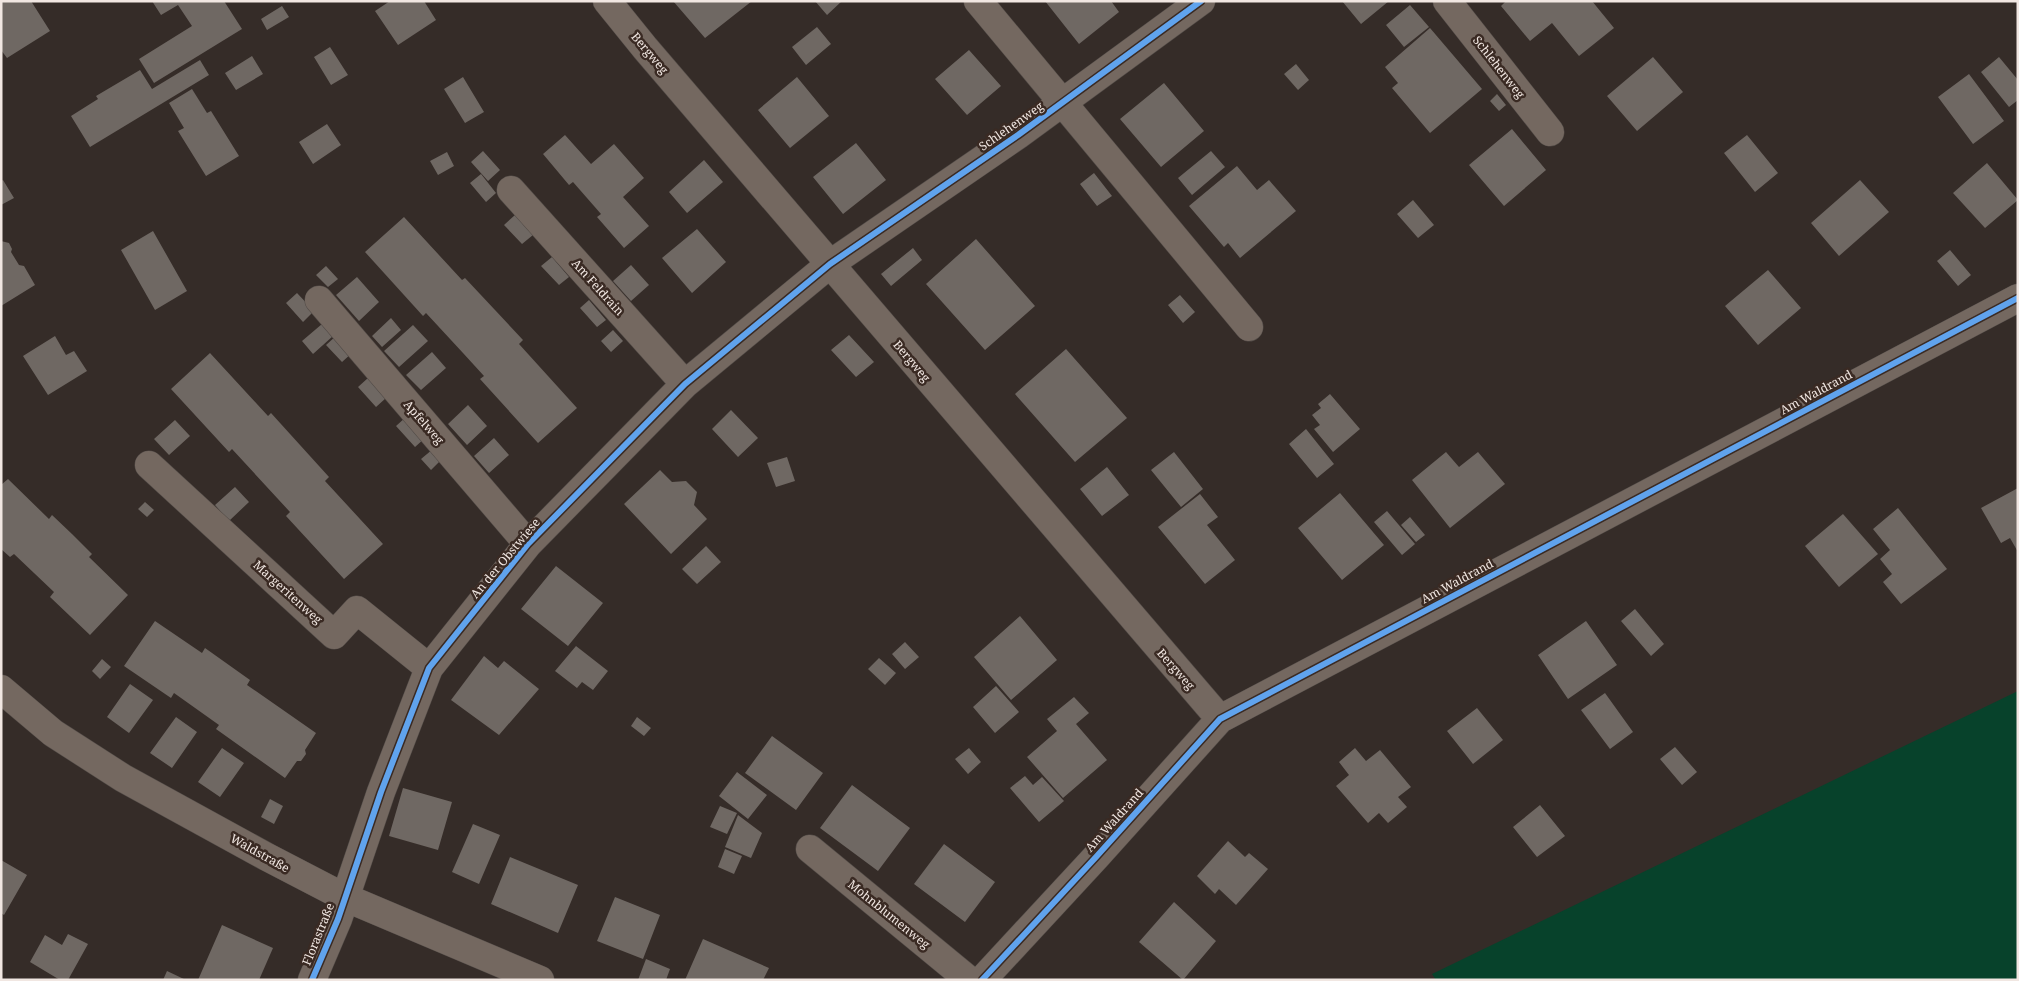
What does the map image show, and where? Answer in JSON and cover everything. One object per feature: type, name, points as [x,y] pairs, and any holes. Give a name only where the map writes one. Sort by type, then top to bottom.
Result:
[{"type":"street","name":"Bergweg","points":[[607,1],[985,447],[1220,719]]},
{"type":"street","name":"Schlehenweg","points":[[978,1],[1249,326]]},
{"type":"street","name":"Schlehenweg","points":[[830,264],[1018,135],[1201,1]]},
{"type":"street","name":"Schlehenweg","points":[[1447,1],[1550,132]]},
{"type":"street","name":"Am Feldrain","points":[[511,190],[685,384]]},
{"type":"street","name":"An der Obstwiese","points":[[344,897],[381,792],[430,668],[528,544],[685,384],[830,264]]},
{"type":"street","name":"Am Waldrand","points":[[982,980],[1220,719],[2018,298]]},
{"type":"street","name":"Apfelweg","points":[[319,300],[528,544]]},
{"type":"street","name":"Margeritenweg","points":[[149,465],[334,635],[357,610],[430,668]]},
{"type":"street","name":"Waldstraße","points":[[1,689],[53,734],[123,778],[267,858],[344,897],[540,980]]},
{"type":"street","name":"Mohnblumenweg","points":[[810,849],[969,980]]},
{"type":"street","name":"Florastraße","points":[[312,980],[338,919],[344,897]]},
{"type":"green space","points":[[2018,691],[2018,980],[1436,980],[1432,974]]},
{"type":"building","points":[[1,1],[31,1],[50,31],[7,58],[1,50]]},
{"type":"building","points":[[152,1],[224,1],[242,29],[154,83],[139,59],[192,26],[178,5],[161,15]]},
{"type":"building","points":[[390,1],[424,1],[436,20],[398,45],[375,11]]},
{"type":"building","points":[[673,1],[752,1],[705,38]]},
{"type":"building","points":[[815,1],[842,1],[827,15]]},
{"type":"building","points":[[1045,1],[1111,1],[1119,12],[1079,44]]},
{"type":"building","points":[[1342,1],[1389,1],[1361,24]]},
{"type":"building","points":[[1506,1],[1592,1],[1614,28],[1579,56],[1552,23],[1530,41],[1501,6]]},
{"type":"building","points":[[1410,5],[1429,27],[1404,47],[1386,25]]},
{"type":"building","points":[[282,6],[289,17],[267,30],[261,19]]},
{"type":"building","points":[[817,27],[831,44],[806,65],[792,47]]},
{"type":"building","points":[[1430,28],[1482,89],[1430,133],[1392,88],[1398,83],[1385,67]]},
{"type":"building","points":[[330,47],[348,75],[331,85],[314,57]]},
{"type":"building","points":[[969,50],[1001,86],[967,115],[935,79]]},
{"type":"building","points":[[252,56],[263,74],[236,90],[225,73]]},
{"type":"building","points":[[1653,57],[1683,92],[1637,131],[1607,96]]},
{"type":"building","points":[[1999,57],[2018,80],[2018,100],[2009,107],[1981,72]]},
{"type":"building","points":[[200,60],[209,75],[90,147],[71,116],[98,99],[96,96],[140,70],[152,89]]},
{"type":"building","points":[[1296,64],[1309,80],[1298,90],[1284,74]]},
{"type":"building","points":[[1969,74],[2004,121],[1973,144],[1938,97]]},
{"type":"building","points":[[463,77],[484,112],[465,123],[444,89]]},
{"type":"building","points":[[797,77],[829,116],[790,148],[758,110]]},
{"type":"building","points":[[1164,83],[1204,131],[1161,167],[1120,119]]},
{"type":"building","points":[[192,89],[207,113],[211,111],[239,156],[206,176],[178,131],[184,128],[169,103]]},
{"type":"building","points":[[1497,94],[1506,105],[1499,111],[1490,101]]},
{"type":"building","points":[[327,124],[341,145],[313,164],[299,142]]},
{"type":"building","points":[[1512,129],[1546,170],[1504,206],[1469,165]]},
{"type":"building","points":[[565,135],[591,164],[614,144],[644,178],[623,197],[649,226],[624,248],[597,217],[601,214],[573,182],[569,185],[543,154]]},
{"type":"building","points":[[1747,135],[1778,173],[1755,192],[1724,153]]},
{"type":"building","points":[[856,143],[886,180],[843,214],[813,177]]},
{"type":"building","points":[[483,151],[500,170],[488,181],[471,162]]},
{"type":"building","points":[[1211,151],[1225,167],[1192,195],[1178,178]]},
{"type":"building","points":[[447,152],[454,166],[438,175],[430,161]]},
{"type":"building","points":[[704,160],[723,182],[687,213],[669,192]]},
{"type":"building","points":[[1987,163],[2018,200],[1985,228],[1953,193]]},
{"type":"building","points":[[1237,166],[1257,190],[1269,180],[1296,211],[1240,258],[1228,243],[1224,247],[1189,206]]},
{"type":"building","points":[[1094,173],[1112,196],[1097,206],[1080,184]]},
{"type":"building","points":[[481,174],[496,193],[486,202],[470,183]]},
{"type":"building","points":[[3,180],[14,198],[1,205],[1,181]]},
{"type":"building","points":[[1860,180],[1889,212],[1839,256],[1811,223]]},
{"type":"building","points":[[1413,200],[1434,225],[1418,238],[1397,214]]},
{"type":"building","points":[[515,215],[533,235],[522,244],[504,225]]},
{"type":"building","points":[[404,217],[462,280],[465,278],[523,340],[519,344],[577,408],[538,443],[480,379],[484,376],[426,313],[423,316],[365,252]]},
{"type":"building","points":[[697,229],[726,262],[692,293],[662,258]]},
{"type":"building","points":[[153,231],[187,291],[155,310],[121,250]]},
{"type":"building","points":[[976,239],[1035,306],[985,350],[926,284]]},
{"type":"building","points":[[1,241],[9,243],[12,249],[11,252],[19,265],[24,266],[35,285],[1,306]]},
{"type":"building","points":[[913,248],[922,260],[891,286],[881,274]]},
{"type":"building","points":[[1950,250],[1971,275],[1958,286],[1937,261]]},
{"type":"building","points":[[552,257],[569,277],[559,285],[541,266]]},
{"type":"building","points":[[631,265],[649,285],[631,301],[613,281]]},
{"type":"building","points":[[326,266],[338,279],[328,287],[316,275]]},
{"type":"building","points":[[1768,270],[1801,308],[1758,345],[1725,306]]},
{"type":"building","points":[[357,277],[379,302],[359,321],[336,295]]},
{"type":"building","points":[[297,293],[314,311],[303,322],[286,303]]},
{"type":"building","points":[[1180,295],[1195,312],[1183,323],[1168,305]]},
{"type":"building","points":[[589,300],[606,320],[597,327],[580,308]]},
{"type":"building","points":[[391,318],[401,330],[382,347],[372,336]]},
{"type":"building","points":[[322,324],[333,336],[313,354],[302,341]]},
{"type":"building","points":[[413,325],[428,341],[399,367],[384,351]]},
{"type":"building","points":[[613,330],[623,341],[611,352],[601,341]]},
{"type":"building","points":[[849,335],[874,362],[856,377],[831,350]]},
{"type":"building","points":[[55,336],[66,355],[74,351],[87,371],[48,395],[23,356]]},
{"type":"building","points":[[336,336],[352,353],[342,362],[326,345]]},
{"type":"building","points":[[1066,349],[1127,418],[1075,462],[1015,394]]},
{"type":"building","points":[[432,352],[446,368],[421,390],[406,375]]},
{"type":"building","points":[[210,353],[268,416],[271,413],[329,477],[325,481],[383,544],[344,579],[286,516],[290,512],[232,449],[229,452],[171,389]]},
{"type":"building","points":[[368,378],[386,398],[376,407],[358,387]]},
{"type":"building","points":[[1330,394],[1360,429],[1333,452],[1314,429],[1320,425],[1312,415],[1321,408],[1318,404]]},
{"type":"building","points":[[468,405],[487,426],[467,445],[448,424]]},
{"type":"building","points":[[731,410],[758,438],[738,457],[712,429]]},
{"type":"building","points":[[406,417],[425,438],[415,447],[396,426]]},
{"type":"building","points":[[175,420],[190,436],[169,455],[154,439]]},
{"type":"building","points":[[1306,429],[1334,464],[1317,478],[1289,444]]},
{"type":"building","points":[[494,438],[509,455],[489,473],[474,456]]},
{"type":"building","points":[[433,449],[442,459],[431,470],[421,459]]},
{"type":"building","points":[[1174,452],[1203,489],[1181,507],[1151,470]]},
{"type":"building","points":[[1446,452],[1459,467],[1478,452],[1505,484],[1450,528],[1412,480]]},
{"type":"building","points":[[787,457],[795,481],[776,487],[767,463]]},
{"type":"building","points":[[1107,467],[1129,495],[1102,516],[1080,489]]},
{"type":"building","points":[[660,470],[672,482],[686,481],[697,492],[694,505],[707,519],[671,554],[624,504]]},
{"type":"building","points":[[8,479],[49,519],[52,515],[72,534],[92,554],[89,557],[128,595],[90,635],[50,597],[54,592],[14,554],[10,557],[1,549],[1,485]]},
{"type":"building","points":[[235,487],[249,502],[229,521],[215,505]]},
{"type":"building","points":[[2018,488],[2018,552],[2010,538],[2001,543],[1981,508]]},
{"type":"building","points":[[1340,493],[1384,545],[1342,580],[1298,528]]},
{"type":"building","points":[[1200,494],[1218,517],[1207,525],[1235,560],[1205,584],[1158,527]]},
{"type":"building","points":[[145,502],[154,510],[147,517],[138,509]]},
{"type":"building","points":[[1898,508],[1947,569],[1901,604],[1883,582],[1892,574],[1880,559],[1890,550],[1873,529]]},
{"type":"building","points":[[1387,511],[1415,544],[1402,555],[1374,522]]},
{"type":"building","points":[[1843,514],[1878,554],[1839,587],[1805,546]]},
{"type":"building","points":[[1410,517],[1425,535],[1416,542],[1401,525]]},
{"type":"building","points":[[706,546],[721,562],[697,584],[682,569]]},
{"type":"building","points":[[556,566],[603,603],[568,646],[521,609]]},
{"type":"building","points":[[1635,609],[1664,644],[1651,656],[1621,621]]},
{"type":"building","points":[[1020,616],[1057,660],[1011,700],[974,657]]},
{"type":"building","points":[[155,621],[202,653],[205,648],[250,680],[247,685],[316,733],[305,750],[306,754],[301,761],[297,761],[285,778],[216,729],[219,725],[174,693],[171,698],[124,666]]},
{"type":"building","points":[[1586,621],[1617,665],[1568,699],[1538,655]]},
{"type":"building","points":[[905,642],[919,657],[905,669],[892,654]]},
{"type":"building","points":[[576,646],[608,671],[593,690],[582,682],[577,688],[555,671]]},
{"type":"building","points":[[484,656],[498,668],[504,661],[539,689],[499,735],[451,700]]},
{"type":"building","points":[[879,658],[896,673],[885,685],[868,669]]},
{"type":"building","points":[[102,659],[111,667],[100,679],[92,671]]},
{"type":"building","points":[[130,684],[153,700],[129,733],[107,717]]},
{"type":"building","points":[[996,686],[1019,712],[995,733],[973,707]]},
{"type":"building","points":[[1605,693],[1633,732],[1610,749],[1581,710]]},
{"type":"building","points":[[1074,697],[1089,713],[1076,724],[1107,760],[1063,798],[1027,757],[1057,731],[1047,719]]},
{"type":"building","points":[[1477,708],[1503,740],[1473,764],[1447,731]]},
{"type":"building","points":[[176,717],[197,732],[172,768],[150,753]]},
{"type":"building","points":[[637,717],[651,728],[644,736],[631,726]]},
{"type":"building","points":[[772,736],[823,773],[796,810],[745,773]]},
{"type":"building","points":[[1675,747],[1697,772],[1682,785],[1660,759]]},
{"type":"building","points":[[222,748],[244,763],[220,797],[198,782]]},
{"type":"building","points":[[969,748],[981,762],[968,774],[955,759]]},
{"type":"building","points":[[1355,748],[1366,761],[1380,750],[1411,787],[1398,797],[1407,807],[1388,823],[1379,813],[1368,823],[1336,786],[1349,775],[1339,762]]},
{"type":"building","points":[[737,772],[767,795],[748,819],[719,796]]},
{"type":"building","points":[[1025,776],[1033,785],[1042,777],[1064,801],[1039,822],[1010,788]]},
{"type":"building","points":[[852,785],[910,828],[878,871],[820,828]]},
{"type":"building","points":[[403,788],[452,802],[438,850],[389,836]]},
{"type":"building","points":[[270,799],[283,806],[274,824],[261,817]]},
{"type":"building","points":[[1540,805],[1565,836],[1537,857],[1513,827]]},
{"type":"building","points":[[720,806],[737,813],[727,834],[710,827]]},
{"type":"building","points":[[738,815],[762,833],[751,858],[725,847]]},
{"type":"building","points":[[473,824],[500,835],[479,884],[452,872]]},
{"type":"building","points":[[1228,841],[1245,857],[1249,853],[1268,869],[1236,905],[1219,889],[1215,894],[1197,876]]},
{"type":"building","points":[[944,844],[995,882],[965,922],[914,884]]},
{"type":"building","points":[[725,849],[742,856],[734,874],[718,867]]},
{"type":"building","points":[[510,857],[578,885],[558,933],[491,904]]},
{"type":"building","points":[[1,860],[27,875],[4,915],[1,913]]},
{"type":"building","points":[[615,897],[660,915],[643,959],[597,941]]},
{"type":"building","points":[[1174,902],[1216,941],[1183,980],[1139,942]]},
{"type":"building","points":[[222,925],[273,948],[259,980],[198,980]]},
{"type":"building","points":[[68,934],[88,944],[68,980],[60,980],[30,962],[45,935],[62,945]]},
{"type":"building","points":[[703,939],[769,968],[763,980],[685,980]]},
{"type":"building","points":[[646,959],[670,969],[666,980],[638,980]]},
{"type":"building","points":[[167,971],[186,980],[163,980]]},
{"type":"cycle path","points":[[312,980],[338,919],[381,792],[429,668],[528,544],[685,384],[830,264],[1018,135],[1201,1]]},
{"type":"cycle path","points":[[982,980],[1220,719],[2018,298]]}]
